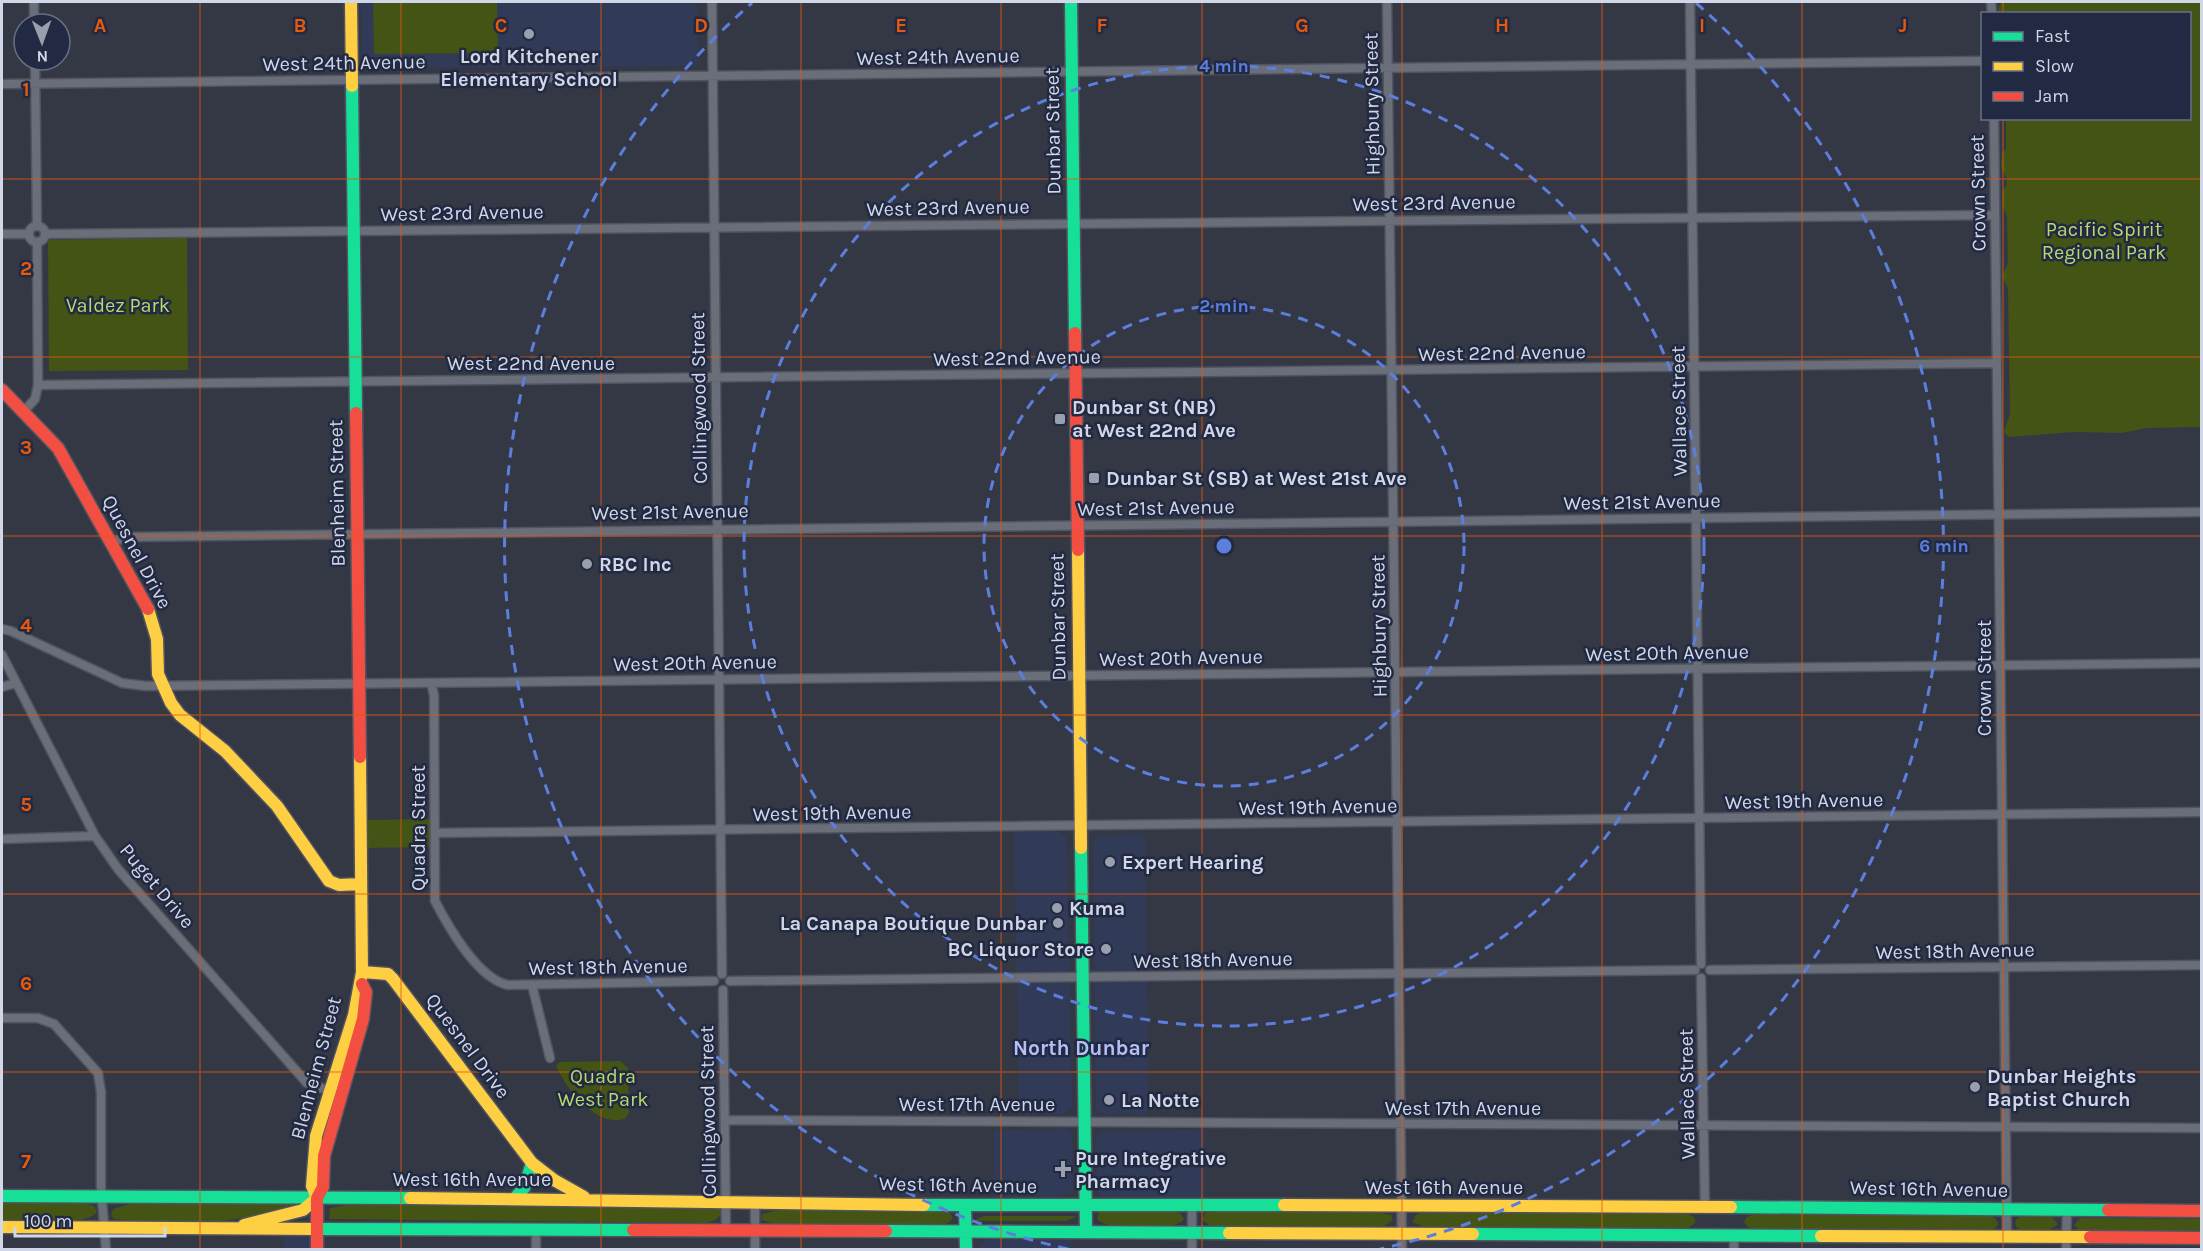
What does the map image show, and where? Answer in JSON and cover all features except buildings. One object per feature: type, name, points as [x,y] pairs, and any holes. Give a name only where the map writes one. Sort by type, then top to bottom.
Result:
[{"type":"main road","name":"Blenheim Street","points":[[316,1250],[317,1198],[312,1186],[316,1136],[336,1093],[362,978],[351,2]]},
{"type":"main road","name":"Dunbar Street","points":[[1071,2],[1086,1231]]},
{"type":"main road","name":"Quesnel Drive","points":[[2,390],[58,448],[112,542],[151,615],[157,639],[158,674],[162,686],[180,715],[225,751],[277,806],[329,881],[339,885],[361,884]]},
{"type":"main road","name":"Quesnel Drive","points":[[362,978],[388,974],[532,1163],[561,1185],[588,1199]]},
{"type":"main road","points":[[514,1199],[524,1188],[532,1163]]},
{"type":"main road","name":"West 16th Avenue","points":[[2,1197],[588,1199],[965,1206],[1192,1205],[2202,1211]]},
{"type":"main road","points":[[234,1228],[303,1210],[317,1198]]},
{"type":"main road","points":[[965,1206],[966,1250]]},
{"type":"main road","points":[[2,1227],[1734,1235],[2007,1238],[2066,1244],[2202,1238]]},
{"type":"street","name":"Collingwood Street","points":[[712,2],[722,974]]},
{"type":"street","name":"Highbury Street","points":[[1388,2],[1402,1250]]},
{"type":"street","name":"Wallace Street","points":[[1690,2],[1701,819],[1698,967]]},
{"type":"street","name":"West 24th Avenue","points":[[2,84],[1981,62]]},
{"type":"street","points":[[35,72],[37,226]]},
{"type":"street","name":"Crown Street","points":[[1994,120],[2007,1238]]},
{"type":"street","name":"West 23rd Avenue","points":[[45,234],[1693,216],[1995,215]]},
{"type":"street","points":[[37,226],[42,228],[45,234],[43,240],[37,242],[31,240],[29,234],[31,229],[37,226]]},
{"type":"street","points":[[2,234],[29,234]]},
{"type":"street","points":[[24,411],[35,399],[38,385],[37,242]]},
{"type":"street","name":"West 22nd Avenue","points":[[38,385],[1996,363]]},
{"type":"street","name":"West 21st Avenue","points":[[112,542],[128,537],[2202,512]]},
{"type":"street","name":"West 20th Avenue","points":[[2,629],[122,683],[162,686],[2202,663]]},
{"type":"street","name":"Puget Drive","points":[[2,655],[95,836],[118,869],[307,1083],[336,1093]]},
{"type":"street","points":[[2,687],[16,683]]},
{"type":"street","name":"Quadra Street","points":[[431,683],[434,695],[435,901],[444,919],[486,975],[502,983]]},
{"type":"street","name":"West 19th Avenue","points":[[435,833],[2202,812]]},
{"type":"street","points":[[2,839],[95,836]]},
{"type":"street","name":"West 18th Avenue","points":[[1710,970],[2202,965]]},
{"type":"street","points":[[1708,966],[1710,970],[1708,976],[1701,978],[1698,967],[1708,966]]},
{"type":"street","name":"West 18th Avenue","points":[[730,981],[1399,974],[1698,967]]},
{"type":"street","points":[[722,974],[727,975],[730,981],[729,986],[723,990],[718,988],[714,981],[718,975],[722,974]]},
{"type":"street","name":"Wallace Street","points":[[1701,978],[1705,1209]]},
{"type":"street","name":"West 18th Avenue","points":[[502,983],[532,985],[714,981]]},
{"type":"street","points":[[532,985],[550,1058]]},
{"type":"street","name":"Collingwood Street","points":[[723,990],[726,1231]]},
{"type":"street","points":[[2,1018],[46,1020],[60,1029],[93,1065],[101,1083],[102,1197],[106,1250]]},
{"type":"street","name":"West 17th Avenue","points":[[724,1120],[2202,1128]]},
{"type":"street","points":[[755,1201],[755,1250]]},
{"type":"street","points":[[1192,1205],[1192,1250]]},
{"type":"street","points":[[2066,1244],[2067,1210]]},
{"type":"street","points":[[536,1230],[536,1250]]},
{"type":"street","points":[[1734,1235],[1734,1250]]},
{"type":"shaded area","name":"Lord Kitchener Elementary School","points":[[361,2],[697,2],[698,66],[362,68]]},
{"type":"shaded area","points":[[1014,832],[1059,832],[1067,837],[1072,1108],[1065,1114],[1021,1114],[1019,1108]]},
{"type":"shaded area","points":[[1142,834],[1145,840],[1149,1109],[1146,1115],[1103,1114],[1096,1108],[1093,842],[1098,836]]},
{"type":"shaded area","points":[[1059,1128],[1069,1129],[1072,1134],[1073,1187],[1069,1193],[1060,1196],[994,1196],[994,1130],[1055,1131]]},
{"type":"shaded area","points":[[1205,1130],[1205,1197],[1106,1198],[1097,1192],[1096,1138],[1100,1132]]},
{"type":"shaded area","points":[[284,1235],[307,1237],[311,1249],[284,1249]]},
{"type":"shaded area","points":[[991,1239],[1072,1240],[1072,1249],[979,1249],[984,1241]]},
{"type":"green space","points":[[373,2],[497,2],[498,53],[374,54]]},
{"type":"green space","name":"Pacific Spirit Regional Park","points":[[2001,2],[2201,2],[2201,427],[2147,428],[2122,433],[2074,432],[2008,437],[2004,432],[2010,414],[2008,288],[2002,277],[2008,263],[2007,216],[2002,205],[2002,192],[2007,184],[2001,168],[2002,153],[2006,149],[2006,120],[2191,120],[2191,12],[1997,12]]},
{"type":"green space","name":"Valdez Park","points":[[187,238],[188,370],[49,371],[48,240]]},
{"type":"green space","points":[[431,819],[431,847],[366,848],[365,820]]},
{"type":"green space","name":"Quadra West Park","points":[[620,1061],[628,1068],[629,1112],[626,1118],[615,1120],[594,1113],[584,1105],[567,1086],[556,1066],[560,1062]]},
{"type":"green space","points":[[2,1201],[79,1202],[94,1206],[97,1212],[91,1217],[67,1222],[2,1222]]},
{"type":"green space","points":[[137,1202],[277,1203],[298,1206],[251,1217],[207,1222],[163,1223],[115,1219],[111,1216],[113,1209]]},
{"type":"green space","points":[[359,1203],[714,1206],[721,1207],[723,1212],[716,1220],[706,1223],[329,1219],[330,1208]]},
{"type":"green space","points":[[790,1207],[938,1209],[950,1213],[953,1218],[950,1222],[940,1226],[780,1225],[761,1220],[762,1214]]},
{"type":"green space","points":[[1105,1210],[1171,1210],[1181,1214],[1184,1219],[1168,1227],[1127,1228],[1103,1223],[1097,1219],[1099,1212]]},
{"type":"green space","points":[[1222,1210],[1376,1212],[1391,1215],[1393,1220],[1380,1229],[1212,1227],[1202,1220],[1205,1213]]},
{"type":"green space","points":[[1424,1211],[1685,1212],[1694,1217],[1696,1222],[1686,1230],[1429,1229],[1412,1222],[1416,1215]]},
{"type":"green space","points":[[1756,1213],[1984,1214],[1995,1218],[1998,1224],[1996,1228],[1979,1233],[1761,1231],[1748,1227],[1744,1222],[1746,1218]]},
{"type":"green space","points":[[2022,1215],[2051,1216],[2058,1224],[2044,1230],[2026,1230],[2016,1227],[2015,1221]]},
{"type":"green space","points":[[984,1216],[1076,1217],[1066,1221],[973,1221]]},
{"type":"green space","points":[[2080,1218],[2201,1219],[2201,1231],[2079,1231],[2074,1225]]},
{"type":"traffic: fast","points":[[1071,2],[1075,333]]},
{"type":"traffic: fast","points":[[352,86],[356,413]]},
{"type":"traffic: fast","points":[[1081,848],[1086,1231]]},
{"type":"traffic: fast","points":[[514,1199],[524,1188],[532,1163]]},
{"type":"traffic: fast","points":[[2,1196],[410,1198]]},
{"type":"traffic: fast","points":[[924,1205],[1284,1205]]},
{"type":"traffic: fast","points":[[965,1206],[966,1250]]},
{"type":"traffic: fast","points":[[1731,1207],[2108,1210]]},
{"type":"traffic: fast","points":[[317,1229],[633,1230]]},
{"type":"traffic: fast","points":[[886,1231],[1229,1233]]},
{"type":"traffic: fast","points":[[1473,1234],[1821,1236]]},
{"type":"traffic: slow","points":[[351,2],[352,86]]},
{"type":"traffic: slow","points":[[1078,550],[1081,848]]},
{"type":"traffic: slow","points":[[148,609],[157,639],[158,674],[171,703],[180,715],[225,751],[277,806],[329,881],[339,885],[361,884]]},
{"type":"traffic: slow","points":[[317,1198],[312,1186],[316,1136],[354,1015],[362,972],[360,757]]},
{"type":"traffic: slow","points":[[362,972],[388,974],[393,979],[532,1163],[554,1180],[584,1197]]},
{"type":"traffic: slow","points":[[244,1225],[303,1210],[317,1198]]},
{"type":"traffic: slow","points":[[410,1198],[924,1205]]},
{"type":"traffic: slow","points":[[1284,1205],[1731,1207]]},
{"type":"traffic: slow","points":[[2,1227],[317,1229]]},
{"type":"traffic: slow","points":[[1229,1233],[1473,1234]]},
{"type":"traffic: slow","points":[[1821,1236],[2090,1237]]},
{"type":"traffic: jam","points":[[1075,333],[1078,550]]},
{"type":"traffic: jam","points":[[2,390],[58,448],[148,609]]},
{"type":"traffic: jam","points":[[356,413],[360,757]]},
{"type":"traffic: jam","points":[[317,1250],[317,1198],[323,1187],[324,1156],[363,1019],[366,992],[362,984]]},
{"type":"traffic: jam","points":[[2108,1210],[2202,1211]]},
{"type":"traffic: jam","points":[[633,1230],[886,1231]]},
{"type":"traffic: jam","points":[[2090,1237],[2202,1238]]},
{"type":"place","name":"Lord Kitchener Elementary School","points":[[529,34]]},
{"type":"place","name":"Dunbar St (NB) at West 22nd Ave","points":[[1060,419]]},
{"type":"place","name":"Dunbar St (SB) at West 21st Ave","points":[[1094,478]]},
{"type":"place","name":"RBC Inc","points":[[587,564]]},
{"type":"place","name":"Expert Hearing","points":[[1110,862]]},
{"type":"place","name":"Kuma","points":[[1057,908]]},
{"type":"place","name":"La Canapa Boutique Dunbar","points":[[1058,923]]},
{"type":"place","name":"BC Liquor Store","points":[[1106,949]]},
{"type":"place","name":"Dunbar Heights Baptist Church","points":[[1975,1087]]},
{"type":"place","name":"La Notte","points":[[1109,1100]]},
{"type":"place","name":"Pure Integrative Pharmacy","points":[[1063,1169]]},
{"type":"district","name":"North Dunbar","points":[[1081,1048]]}]
